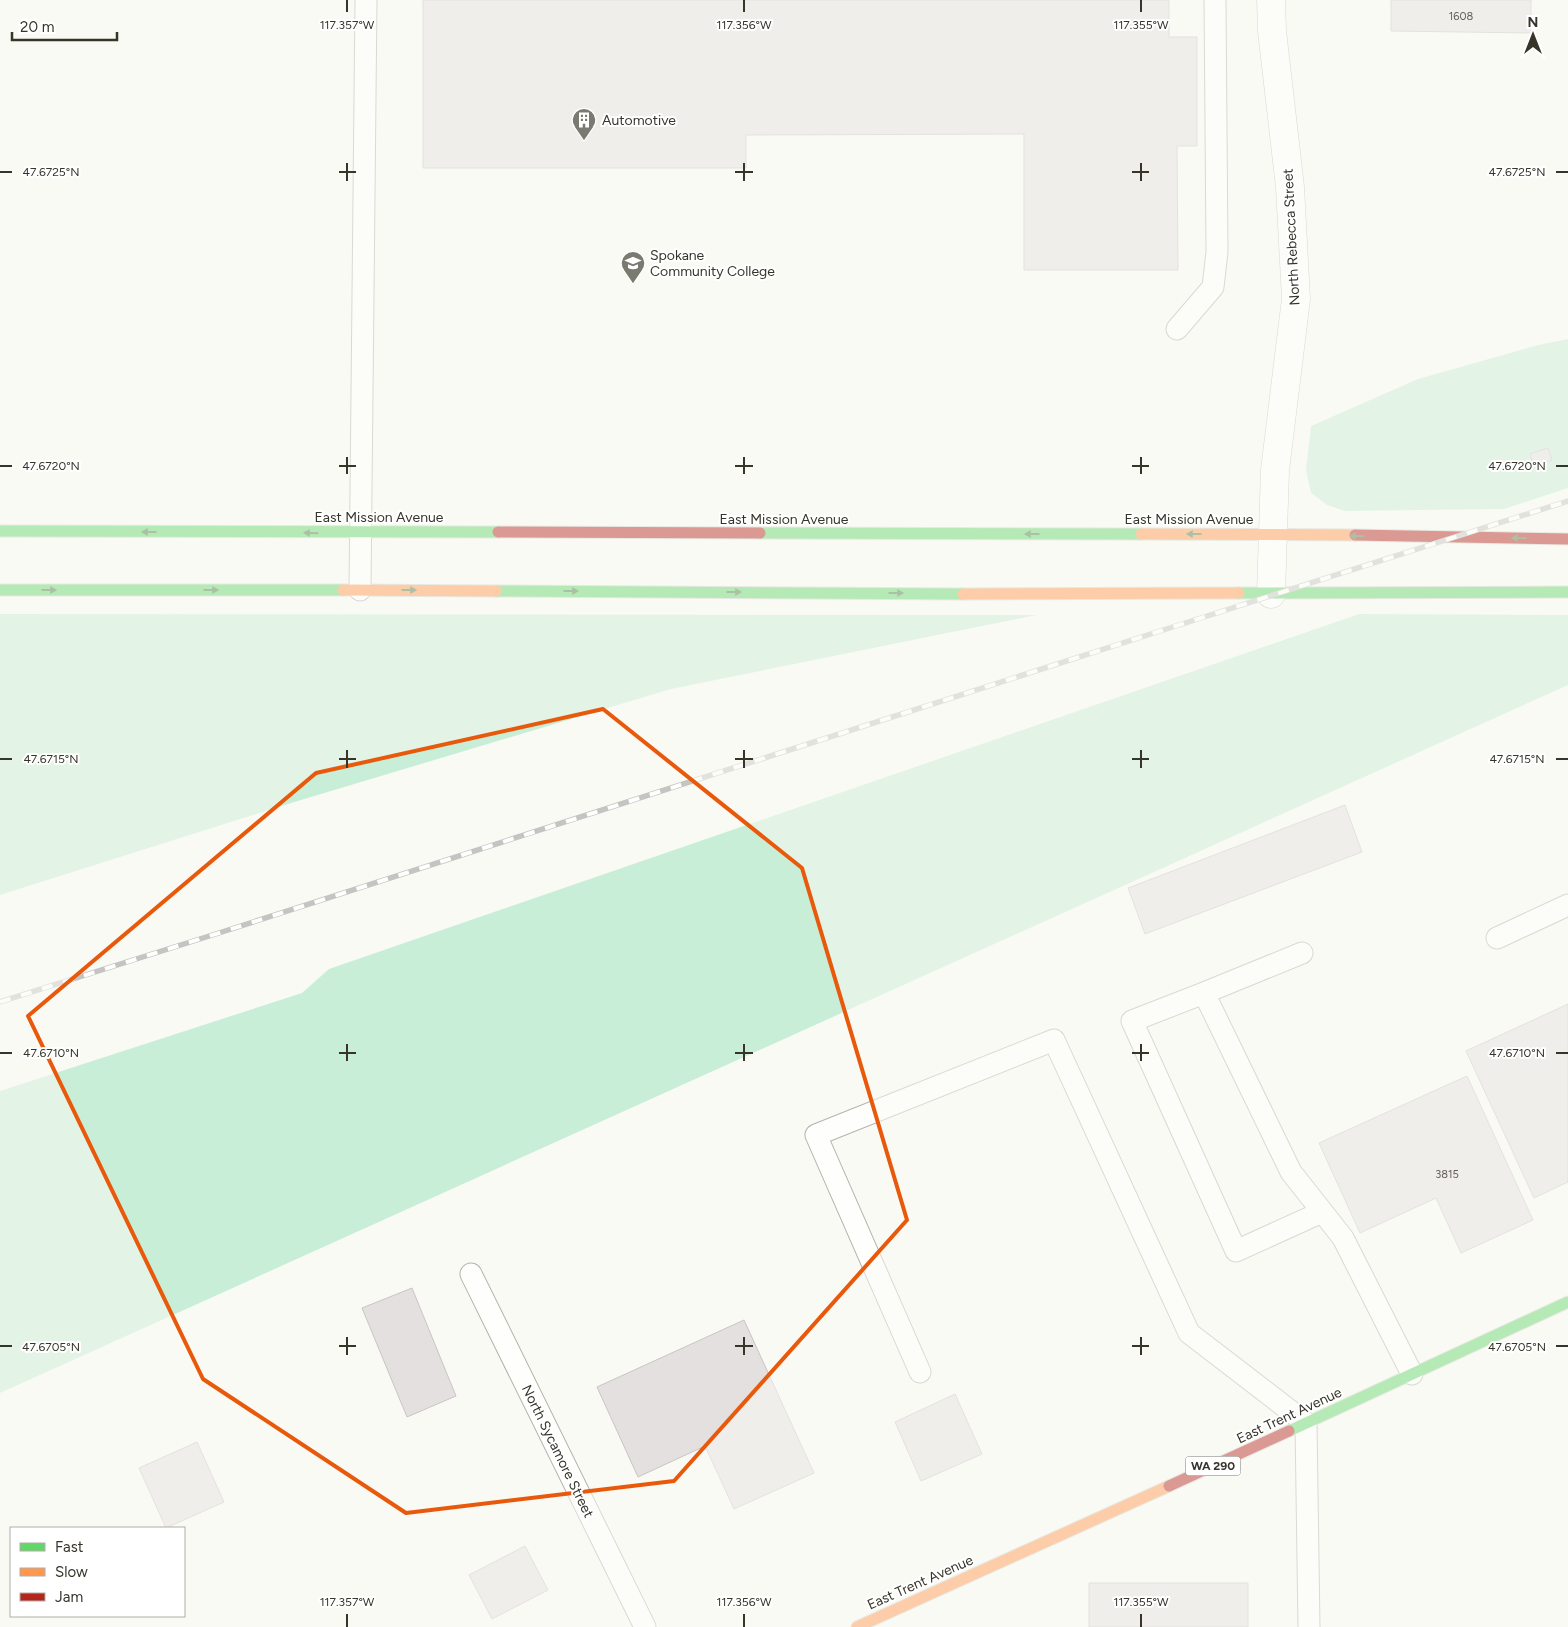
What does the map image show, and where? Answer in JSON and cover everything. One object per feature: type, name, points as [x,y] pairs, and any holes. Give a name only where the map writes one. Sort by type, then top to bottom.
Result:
[{"type":"main road","name":"East Mission Avenue","points":[[0,531],[1272,534],[1568,538]]},
{"type":"main road","points":[[0,590],[1013,594],[1568,592]]},
{"type":"main road","name":"East Trent Avenue","points":[[857,1627],[1568,1302]]},
{"type":"street","name":"North Rebecca Street","points":[[1271,594],[1275,470],[1296,299],[1290,187],[1272,31],[1272,0]]},
{"type":"lane","points":[[360,590],[366,0]]},
{"type":"lane","points":[[1177,329],[1213,287],[1218,252],[1215,0]]},
{"type":"lane","points":[[1497,938],[1568,905]]},
{"type":"lane","points":[[1302,953],[1132,1021],[1236,1251],[1322,1212]]},
{"type":"lane","points":[[1204,993],[1291,1172],[1343,1238],[1412,1374]]},
{"type":"lane","points":[[920,1372],[816,1135],[1054,1040],[1188,1333],[1306,1423],[1309,1627]]},
{"type":"lane","name":"North Sycamore Street","points":[[471,1274],[645,1627]]},
{"type":"highlighted area","points":[[603,709],[802,868],[907,1220],[674,1481],[406,1513],[203,1379],[28,1016],[316,773]]},
{"type":"green space","points":[[1568,339],[1568,488],[1504,509],[1345,511],[1327,505],[1311,493],[1306,470],[1311,426],[1418,379],[1538,345]]},
{"type":"green space","points":[[0,614],[1037,615],[671,689],[291,803],[0,895]]},
{"type":"green space","points":[[1359,614],[1568,615],[1568,685],[0,1393],[0,1091],[302,993],[329,969]]},
{"type":"building","name":"Automotive","points":[[423,0],[1169,0],[1169,37],[1197,37],[1197,146],[1177,146],[1178,270],[1024,270],[1024,134],[746,135],[746,168],[423,168]]},
{"type":"building","points":[[1391,0],[1531,0],[1531,33],[1391,31]]},
{"type":"building","points":[[1548,448],[1552,460],[1534,467],[1530,454]]},
{"type":"building","points":[[1345,805],[1362,852],[1145,934],[1128,888]]},
{"type":"building","points":[[1568,1004],[1568,1182],[1534,1198],[1466,1051]]},
{"type":"building","points":[[1467,1076],[1533,1220],[1461,1253],[1436,1198],[1360,1233],[1319,1143]]},
{"type":"building","points":[[412,1288],[456,1396],[407,1417],[362,1308]]},
{"type":"building","points":[[744,1320],[814,1473],[734,1509],[705,1446],[638,1477],[597,1387]]},
{"type":"building","points":[[955,1394],[982,1454],[921,1481],[895,1422]]},
{"type":"building","points":[[197,1442],[224,1502],[166,1527],[139,1468]]},
{"type":"building","points":[[525,1546],[548,1590],[492,1619],[469,1575]]},
{"type":"building","points":[[1089,1583],[1248,1583],[1248,1627],[1089,1627]]},
{"type":"railway","points":[[0,1002],[1568,501]]},
{"type":"traffic: fast","points":[[0,531],[498,532]]},
{"type":"traffic: fast","points":[[760,533],[1141,534]]},
{"type":"traffic: fast","points":[[0,590],[343,590]]},
{"type":"traffic: fast","points":[[496,591],[963,594]]},
{"type":"traffic: fast","points":[[1239,593],[1568,592]]},
{"type":"traffic: fast","points":[[1289,1431],[1568,1302]]},
{"type":"traffic: slow","points":[[1141,534],[1355,535]]},
{"type":"traffic: slow","points":[[343,590],[496,591]]},
{"type":"traffic: slow","points":[[963,594],[1239,593]]},
{"type":"traffic: slow","points":[[857,1627],[1169,1486]]},
{"type":"traffic: jam","points":[[498,532],[760,533]]},
{"type":"traffic: jam","points":[[1355,535],[1568,539]]},
{"type":"traffic: jam","points":[[1169,1486],[1289,1431]]},
{"type":"place","name":"Automotive","points":[[584,141]]},
{"type":"place","name":"Spokane Community College","points":[[633,284]]}]
